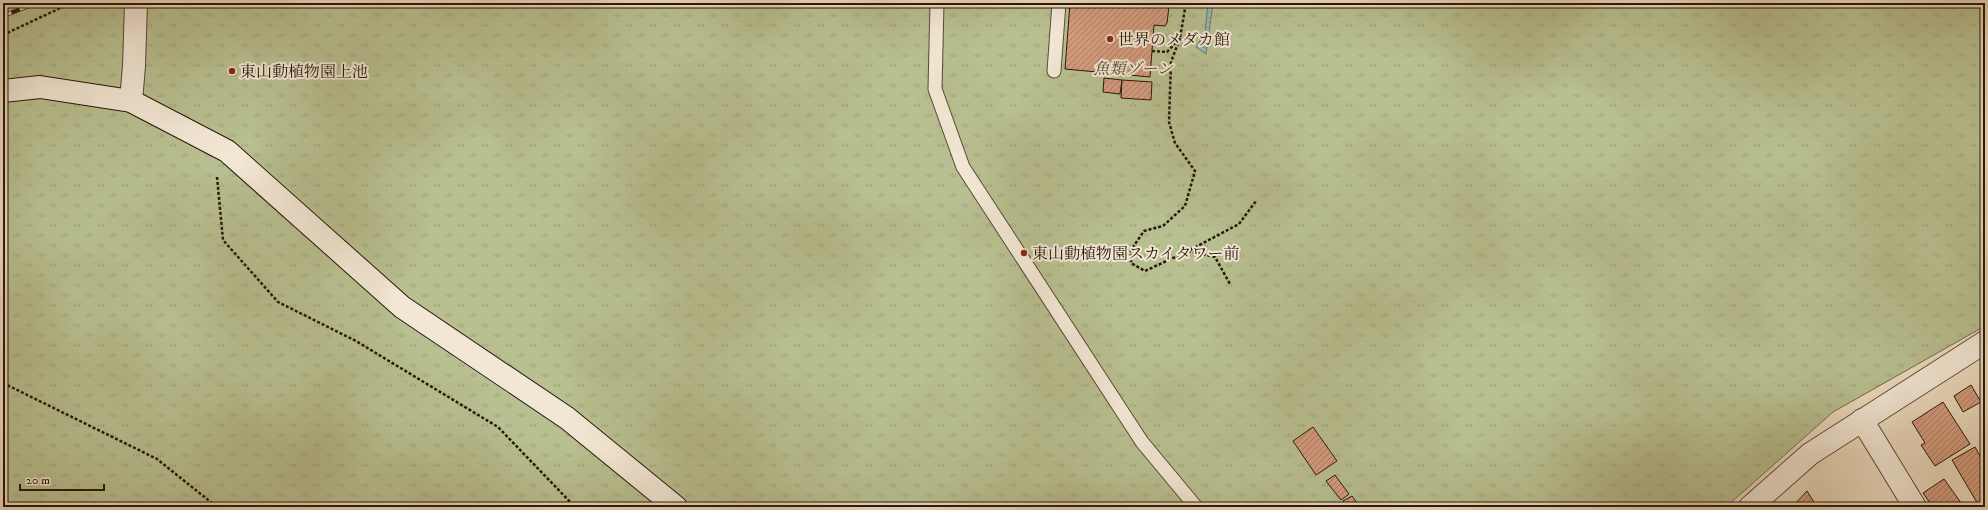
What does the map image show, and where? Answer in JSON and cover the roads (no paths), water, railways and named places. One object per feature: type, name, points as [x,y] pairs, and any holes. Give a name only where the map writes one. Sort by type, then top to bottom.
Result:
[{"type":"street","points":[[131,101],[134,66],[136,3]]},
{"type":"street","points":[[3,91],[40,87],[131,101],[227,151],[402,307],[567,418],[676,507]]},
{"type":"street","points":[[1750,507],[1810,454],[1985,342]]},
{"type":"street","points":[[1862,420],[1915,507]]},
{"type":"lane","points":[[937,3],[935,88],[963,167],[1142,442],[1196,507]]},
{"type":"lane","points":[[1054,71],[1059,3]]},
{"type":"water","points":[[1208,3],[1213,3],[1206,54],[1196,47],[1205,33]]},
{"type":"railway","points":[[3,16],[36,3]]},
{"type":"place","name":"世界のメダカ館","points":[[1110,39]]},
{"type":"place","name":"東山動植物園上池","points":[[232,71]]},
{"type":"place","name":"東山動植物園スカイタワー前","points":[[1024,253]]},
{"type":"park label","name":"魚類ゾーン","points":[[1133,68]]}]
